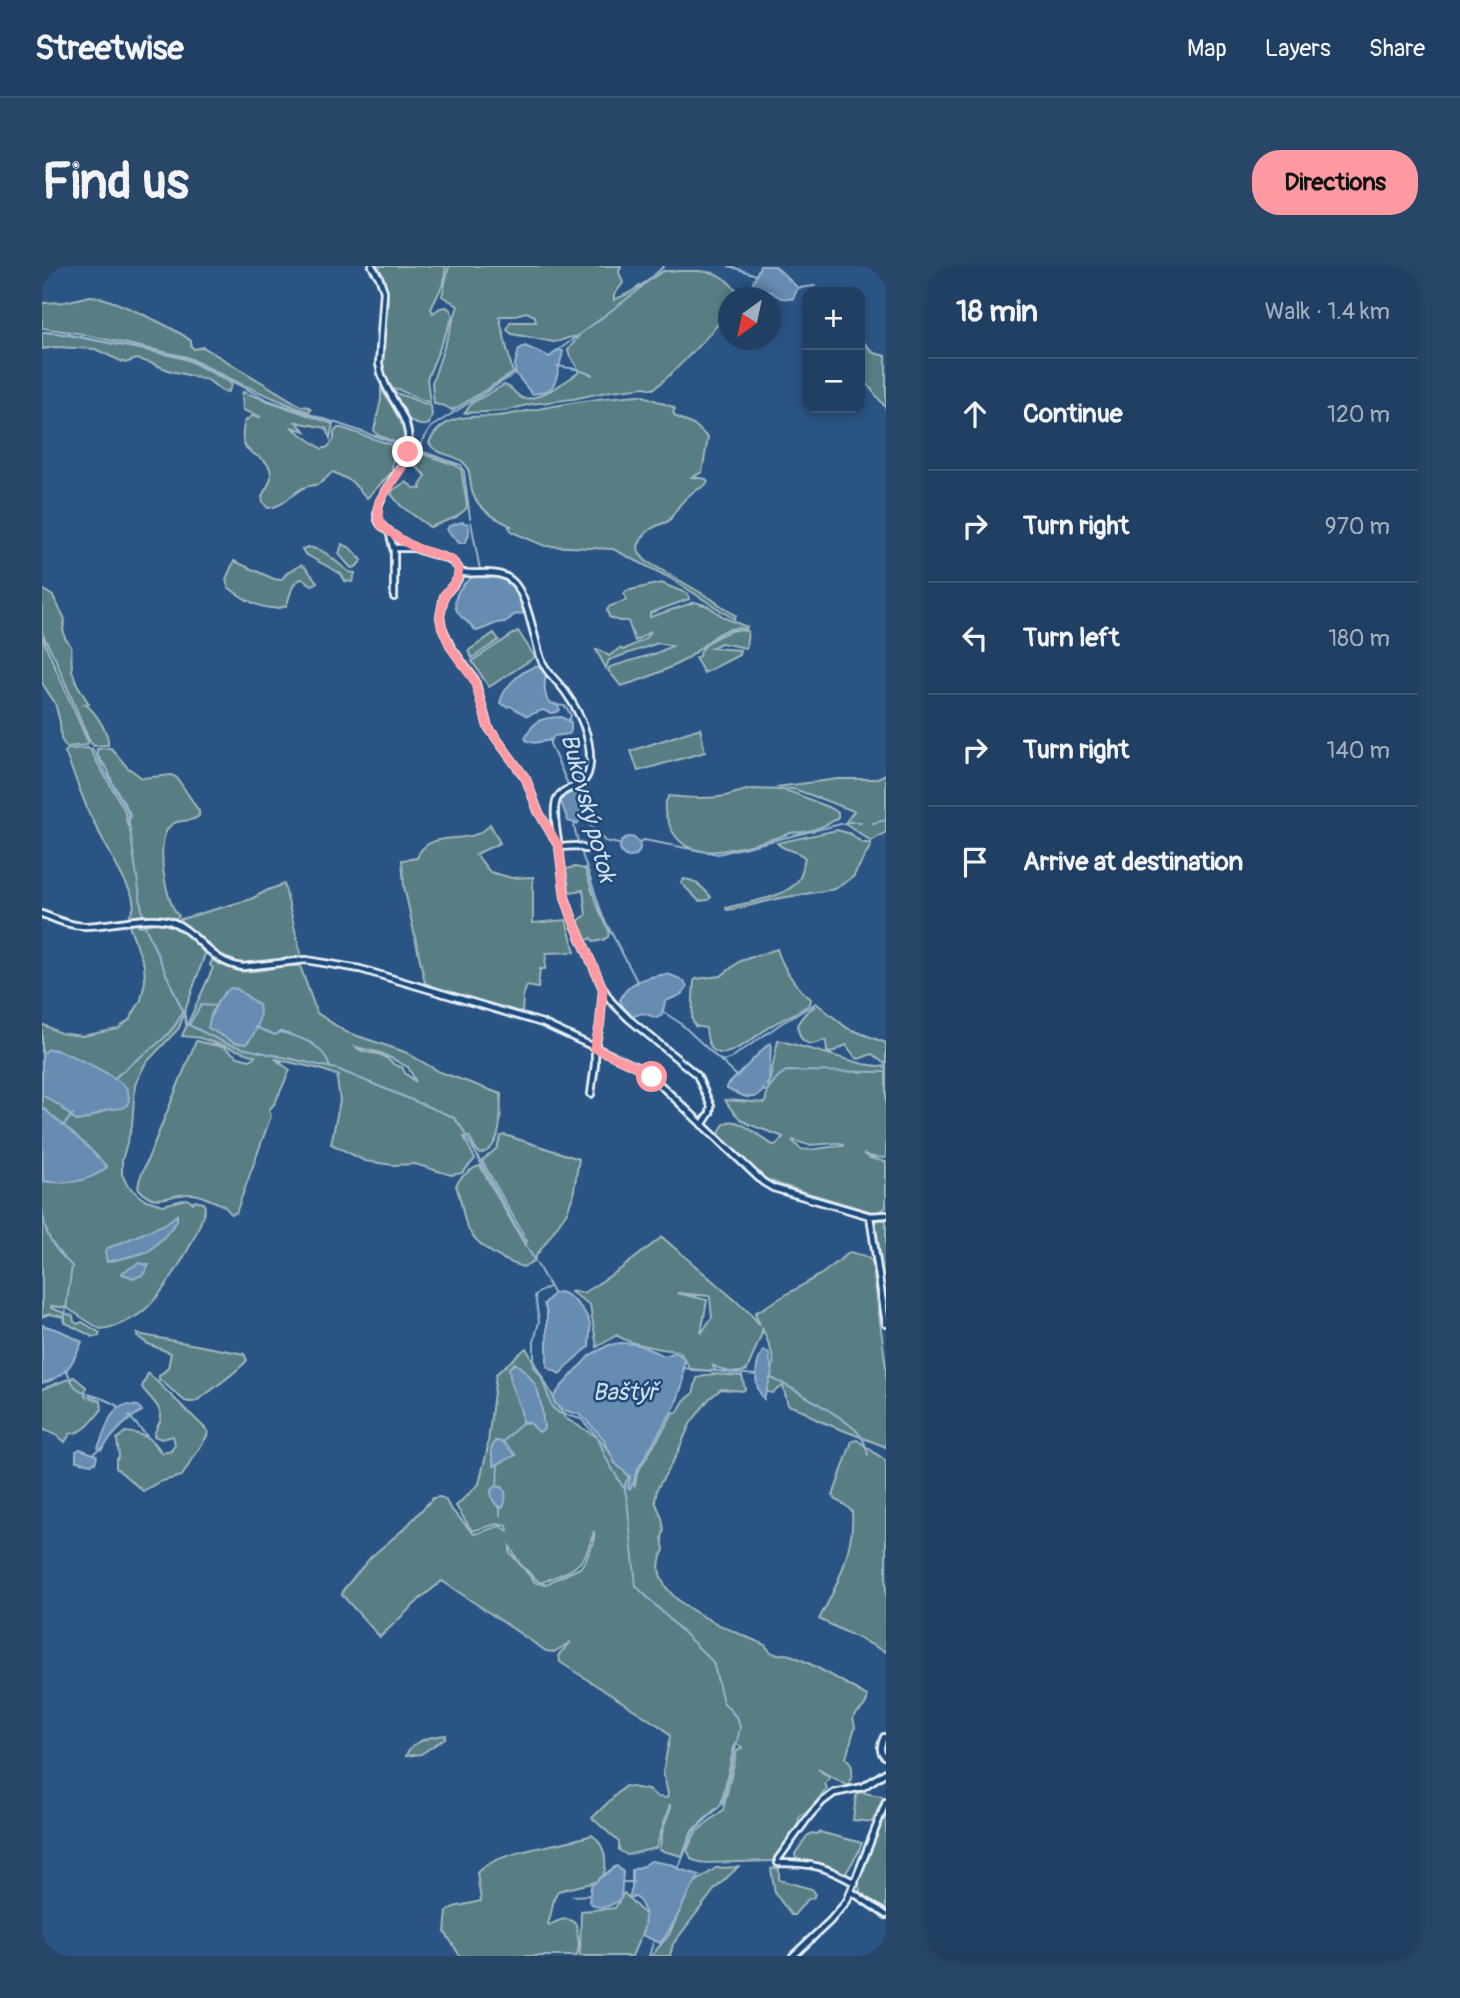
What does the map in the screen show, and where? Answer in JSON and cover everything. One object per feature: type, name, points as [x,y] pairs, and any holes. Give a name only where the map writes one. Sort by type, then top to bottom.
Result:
[{"type":"street","points":[[372,266],[384,291],[379,364],[381,375],[410,435],[403,466],[386,489],[378,507],[379,522],[388,531],[416,548],[452,560],[457,566],[457,579],[444,596],[440,617],[446,639],[474,680],[488,727],[526,779],[538,811],[559,847]]},
{"type":"street","points":[[388,531],[393,548],[394,597]]},
{"type":"street","points":[[393,548],[416,548]]},
{"type":"street","points":[[459,572],[503,575],[516,584],[527,611],[541,662],[566,693],[586,730],[589,773],[585,781],[557,800],[556,828],[565,897],[603,989],[611,1001],[697,1075],[711,1106],[702,1125]]},
{"type":"street","points":[[559,847],[581,848]]},
{"type":"street","points":[[42,914],[68,924],[85,926],[137,920],[167,920],[178,925],[211,953],[233,966],[306,960],[360,969],[542,1023],[635,1066],[652,1077],[763,1182],[774,1188],[870,1216],[886,1216]]},
{"type":"street","points":[[591,1094],[594,1048],[600,1024],[603,989]]},
{"type":"street","points":[[870,1216],[886,1324]]},
{"type":"street","points":[[884,1737],[881,1751],[886,1757]]},
{"type":"street","points":[[855,1883],[825,1867],[798,1862],[778,1863],[778,1859],[822,1802],[834,1793],[863,1787],[886,1772]]},
{"type":"street","points":[[793,1956],[837,1914],[852,1892],[886,1802]]},
{"type":"street","points":[[852,1892],[886,1915]]},
{"type":"green space","points":[[378,266],[446,266],[444,282],[431,309],[433,313],[447,307],[453,316],[427,379],[430,403],[389,387],[382,363],[387,290]]},
{"type":"green space","points":[[449,266],[621,266],[619,272],[623,283],[614,295],[614,300],[663,271],[714,273],[734,287],[718,287],[718,324],[681,364],[653,389],[645,387],[611,391],[505,411],[465,413],[472,403],[504,385],[527,399],[573,377],[578,370],[568,350],[578,337],[554,342],[512,334],[507,330],[510,322],[536,322],[535,316],[526,312],[499,316],[513,373],[452,410],[434,404],[432,383],[458,306],[442,296]]},
{"type":"green space","points":[[90,296],[111,301],[158,321],[191,341],[194,349],[203,347],[311,410],[309,412],[297,408],[243,385],[187,357],[42,328],[42,303],[65,302]]},
{"type":"green space","points":[[42,332],[66,334],[184,358],[232,385],[228,392],[222,391],[208,380],[137,359],[125,363],[95,349],[42,349]]},
{"type":"green space","points":[[865,344],[874,353],[886,356],[886,408],[865,381]]},
{"type":"green space","points":[[381,388],[406,429],[407,434],[400,444],[377,435],[374,430]]},
{"type":"green space","points":[[391,391],[431,406],[429,424],[416,424],[410,420]]},
{"type":"green space","points":[[243,392],[333,424],[330,438],[326,428],[296,422],[305,431],[291,427],[322,449],[328,447],[338,428],[395,446],[397,449],[392,472],[367,498],[351,481],[333,472],[318,484],[303,488],[282,503],[268,508],[262,499],[271,479],[269,466],[247,449],[243,434],[245,421],[252,416],[261,417],[243,410]]},
{"type":"green space","points":[[641,395],[673,407],[675,416],[697,427],[708,438],[702,472],[692,477],[706,479],[708,482],[686,498],[669,521],[647,532],[638,546],[639,553],[646,561],[736,616],[734,619],[670,578],[613,549],[545,546],[512,532],[509,527],[511,526],[489,513],[476,500],[466,465],[459,459],[436,450],[429,443],[440,428],[457,419],[500,416],[590,400]]},
{"type":"green space","points":[[420,453],[461,469],[467,505],[456,517],[430,527],[401,506],[391,494],[406,482],[421,489],[426,476],[414,465],[415,457]]},
{"type":"green space","points":[[342,544],[362,560],[356,567],[351,568],[339,554]]},
{"type":"green space","points":[[308,547],[320,550],[349,572],[355,573],[352,582],[345,581],[341,574],[305,554],[302,549]]},
{"type":"green space","points":[[234,561],[281,580],[301,565],[317,582],[312,585],[302,579],[298,580],[286,606],[263,607],[228,587],[226,579]]},
{"type":"green space","points":[[661,583],[688,594],[689,599],[650,613],[650,617],[695,602],[747,627],[720,633],[683,661],[621,686],[608,670],[610,667],[672,646],[658,643],[609,660],[606,668],[596,650],[609,656],[620,648],[623,650],[645,639],[651,631],[635,641],[628,621],[609,617],[607,610],[610,606],[625,601],[626,591]]},
{"type":"green space","points":[[42,589],[53,596],[64,617],[63,629],[71,646],[72,670],[89,704],[85,704],[104,729],[108,745],[94,746],[90,742],[42,633]]},
{"type":"green space","points":[[734,630],[748,631],[746,648],[721,643],[711,648],[740,650],[739,655],[704,673],[695,658],[709,642]]},
{"type":"green space","points":[[518,631],[535,657],[489,687],[472,661]]},
{"type":"green space","points":[[494,633],[499,640],[472,658],[468,651]]},
{"type":"green space","points":[[42,637],[87,745],[66,747],[61,739],[55,703],[42,683]]},
{"type":"green space","points":[[700,728],[705,752],[638,771],[631,751]]},
{"type":"green space","points":[[89,748],[124,809],[128,827],[130,814],[108,770],[97,755],[97,749],[111,748],[127,767],[142,778],[172,775],[177,778],[199,811],[199,816],[192,820],[173,824],[165,835],[162,858],[166,886],[179,916],[175,919],[147,915],[128,918],[134,907],[132,895],[89,813],[65,752],[68,749]]},
{"type":"green space","points":[[886,774],[886,832],[871,841],[845,823],[854,811],[797,790],[776,787],[838,779],[875,779]]},
{"type":"green space","points":[[753,789],[794,793],[833,809],[838,813],[838,817],[808,831],[734,849],[700,851],[690,848],[674,834],[666,814],[665,805],[669,796],[712,798]]},
{"type":"green space","points":[[490,824],[500,843],[476,854],[490,872],[512,878],[533,877],[533,923],[566,920],[575,952],[546,953],[545,969],[540,969],[538,988],[527,986],[523,996],[522,1014],[425,983],[404,886],[402,860],[417,858],[423,848],[431,843],[473,835]]},
{"type":"green space","points":[[837,830],[871,845],[853,877],[835,889],[727,910],[726,908],[777,895],[799,879],[805,858],[777,843]]},
{"type":"green space","points":[[566,869],[585,869],[609,931],[608,937],[603,940],[594,942],[591,938],[585,942],[577,922],[586,915],[583,890],[569,890]]},
{"type":"green space","points":[[684,879],[696,883],[711,897],[699,901],[681,883]]},
{"type":"green space","points":[[284,884],[304,960],[239,963],[213,949],[178,920],[251,899]]},
{"type":"green space","points":[[155,923],[177,929],[205,954],[179,1028],[145,1064],[135,1085],[132,1126],[122,1160],[122,1174],[127,1185],[143,1199],[163,1205],[187,1199],[193,1203],[204,1203],[205,1209],[194,1236],[167,1284],[135,1317],[100,1329],[67,1308],[51,1306],[73,1316],[74,1322],[82,1322],[100,1333],[99,1336],[93,1337],[66,1323],[64,1317],[49,1314],[42,1317],[42,1024],[60,1033],[82,1036],[118,1029],[130,1019],[141,1000],[145,981],[144,965],[129,925]]},
{"type":"green space","points":[[777,949],[790,976],[811,999],[810,1004],[772,1025],[743,1046],[723,1053],[715,1051],[709,1043],[706,1028],[695,1026],[692,1019],[694,981],[721,976],[740,961]]},
{"type":"green space","points":[[212,960],[231,969],[246,972],[300,966],[317,1013],[346,1032],[405,1052],[440,1072],[501,1094],[499,1129],[493,1145],[480,1154],[470,1137],[464,1137],[475,1159],[462,1173],[451,1175],[415,1164],[393,1165],[365,1161],[331,1144],[340,1101],[337,1079],[339,1076],[275,1059],[290,1070],[269,1110],[271,1116],[236,1213],[231,1214],[221,1204],[197,1195],[151,1198],[138,1188],[140,1178],[196,1041],[223,1047],[238,1057],[250,1060],[255,1056],[200,1038],[182,1036],[213,968],[210,965]],"holes":[[[356,1047],[381,1053],[408,1067],[416,1082],[402,1067],[380,1055]]]},
{"type":"green space","points":[[816,1003],[847,1028],[886,1043],[886,1065],[872,1054],[856,1058],[846,1045],[831,1053],[827,1052],[824,1040],[809,1044],[803,1040],[797,1025]]},
{"type":"green space","points":[[778,1040],[863,1064],[886,1067],[886,1158],[863,1154],[886,1162],[886,1208],[876,1213],[761,1177],[719,1136],[722,1126],[735,1122],[773,1145],[777,1144],[783,1137],[744,1122],[725,1100],[765,1103]],"holes":[[[792,1140],[809,1145],[839,1143],[844,1146],[804,1150]]]},
{"type":"green space","points":[[501,1136],[579,1159],[573,1196],[567,1212],[532,1262],[523,1267],[498,1256],[475,1239],[466,1224],[456,1186],[466,1174],[480,1166],[525,1245],[527,1241],[482,1161],[497,1148]]},
{"type":"green space","points":[[875,1220],[886,1220],[886,1275],[883,1276]]},
{"type":"green space","points":[[662,1237],[750,1313],[760,1325],[755,1313],[823,1273],[850,1252],[865,1256],[872,1261],[886,1367],[886,1447],[817,1420],[788,1405],[783,1386],[772,1393],[764,1391],[772,1373],[773,1359],[762,1328],[747,1370],[739,1372],[725,1371],[712,1365],[716,1371],[691,1370],[679,1351],[637,1344],[617,1335],[597,1347],[590,1305],[571,1292],[585,1292]],"holes":[[[677,1293],[709,1296],[712,1317],[701,1334],[707,1300]]]},
{"type":"green space","points":[[137,1334],[244,1354],[247,1360],[200,1398],[193,1402],[185,1401],[159,1379],[168,1368],[171,1353],[148,1344]]},
{"type":"green space","points":[[526,1348],[565,1418],[599,1438],[635,1486],[637,1473],[674,1412],[677,1413],[684,1401],[693,1394],[697,1378],[712,1374],[742,1376],[745,1389],[743,1391],[721,1389],[709,1399],[690,1424],[657,1489],[655,1501],[664,1530],[664,1550],[659,1567],[664,1583],[675,1597],[711,1621],[765,1645],[772,1653],[789,1654],[803,1660],[867,1696],[865,1705],[853,1718],[855,1727],[846,1758],[852,1771],[848,1786],[818,1769],[830,1778],[825,1783],[827,1789],[806,1814],[800,1815],[797,1827],[772,1861],[704,1863],[692,1860],[687,1850],[696,1832],[723,1810],[737,1751],[742,1748],[735,1743],[721,1804],[692,1831],[682,1856],[659,1850],[670,1804],[656,1848],[627,1855],[619,1850],[619,1842],[592,1818],[625,1786],[648,1790],[658,1797],[667,1798],[663,1772],[670,1736],[664,1729],[560,1662],[559,1654],[571,1642],[554,1652],[546,1651],[442,1581],[380,1637],[342,1595],[343,1590],[371,1557],[405,1528],[433,1498],[445,1499],[474,1534],[500,1526],[508,1531],[507,1526],[497,1524],[472,1531],[456,1506],[479,1484],[487,1451],[496,1374]],"holes":[[[594,1531],[594,1542],[580,1568],[546,1584],[536,1583],[510,1553],[510,1547],[520,1564],[540,1583],[576,1566],[586,1554]]]},
{"type":"green space","points":[[148,1373],[208,1431],[182,1476],[159,1482],[143,1491],[116,1468],[119,1456],[117,1439],[125,1432],[142,1435],[151,1440],[162,1453],[171,1451],[175,1444],[173,1436],[161,1439],[154,1436],[161,1414],[142,1387]]},
{"type":"green space","points":[[74,1377],[86,1387],[85,1396],[101,1401],[102,1409],[88,1425],[70,1434],[65,1442],[42,1429],[42,1389]]},
{"type":"green space","points":[[857,1440],[886,1461],[886,1652],[819,1619],[838,1581],[850,1539],[852,1512],[833,1496],[852,1441]]},
{"type":"green space","points":[[446,1735],[421,1754],[406,1756],[417,1743]]},
{"type":"green space","points":[[859,1792],[883,1798],[872,1822],[853,1820]]},
{"type":"green space","points":[[886,1811],[886,1910],[861,1893],[858,1884]]},
{"type":"green space","points":[[819,1832],[862,1843],[846,1873],[796,1859],[795,1854],[807,1836]]},
{"type":"green space","points":[[592,1835],[600,1843],[604,1854],[603,1877],[596,1882],[558,1891],[548,1923],[549,1925],[566,1919],[576,1924],[579,1944],[577,1956],[460,1956],[445,1932],[447,1912],[454,1907],[481,1901],[477,1873],[486,1865],[514,1854]]},
{"type":"green space","points":[[738,1867],[715,1889],[673,1944],[670,1956],[651,1956],[669,1935],[693,1884],[716,1868]]},
{"type":"green space","points":[[771,1869],[779,1869],[779,1880],[812,1889],[815,1893],[794,1915],[791,1915],[775,1893]]},
{"type":"green space","points":[[624,1893],[645,1915],[645,1926],[632,1956],[580,1956],[581,1911],[615,1908]]},
{"type":"water","points":[[760,266],[775,266],[798,288],[793,299],[781,298],[781,287],[751,287]]},
{"type":"water","points":[[525,346],[550,357],[557,350],[563,351],[556,380],[552,387],[544,392],[532,394],[515,373],[519,349]]},
{"type":"water","points":[[462,522],[468,524],[469,534],[464,543],[459,543],[447,530],[449,526]]},
{"type":"water","points":[[481,574],[506,580],[511,584],[524,613],[514,615],[506,622],[476,631],[459,614],[455,602],[464,584]]},
{"type":"water","points":[[536,666],[546,674],[547,700],[556,704],[560,710],[552,713],[543,710],[527,716],[500,703],[514,680]]},
{"type":"water","points":[[561,717],[571,722],[569,734],[534,743],[525,738],[539,721]]},
{"type":"water","points":[[582,786],[589,791],[588,800],[577,824],[568,821],[560,799]]},
{"type":"water","points":[[626,837],[634,837],[640,847],[634,857],[626,857],[620,851],[620,843]]},
{"type":"water","points":[[666,974],[683,981],[687,987],[680,995],[665,1002],[662,1015],[657,1018],[643,1013],[634,1016],[625,1010],[620,1000],[628,988],[645,979]]},
{"type":"water","points":[[231,988],[237,989],[259,1005],[257,1026],[246,1044],[235,1043],[208,1028],[215,1006]]},
{"type":"water","points":[[771,1043],[769,1081],[761,1093],[755,1097],[746,1097],[727,1089],[727,1086]]},
{"type":"water","points":[[49,1049],[78,1059],[114,1078],[127,1089],[127,1105],[76,1121],[60,1106],[42,1095],[42,1054]]},
{"type":"water","points":[[42,1107],[107,1167],[93,1176],[77,1181],[43,1181]]},
{"type":"water","points":[[177,1215],[177,1221],[148,1252],[107,1262],[105,1252],[108,1248],[165,1224]]},
{"type":"water","points":[[139,1263],[149,1265],[143,1275],[134,1278],[122,1274],[123,1272]]},
{"type":"water","points":[[559,1292],[578,1304],[586,1314],[590,1327],[589,1347],[560,1374],[547,1367],[547,1313],[544,1304],[553,1294]]},
{"type":"water","points":[[42,1325],[82,1342],[68,1368],[57,1377],[42,1383]]},
{"type":"water","name":"Baštýř","points":[[636,1344],[665,1356],[675,1352],[684,1358],[683,1383],[675,1406],[636,1472],[630,1489],[630,1477],[615,1463],[603,1438],[578,1414],[560,1409],[554,1402],[554,1396],[590,1355],[609,1345]]},
{"type":"water","points":[[764,1350],[769,1354],[772,1372],[764,1399],[758,1388],[756,1375],[758,1361]]},
{"type":"water","points":[[515,1363],[530,1377],[538,1392],[544,1429],[539,1432],[530,1423],[522,1423],[509,1368]]},
{"type":"water","points":[[126,1405],[138,1406],[142,1411],[99,1449],[111,1416]]},
{"type":"water","points":[[495,1441],[503,1442],[516,1455],[494,1466],[491,1449]]},
{"type":"water","points":[[80,1449],[96,1455],[95,1463],[76,1461],[76,1451]]},
{"type":"water","points":[[496,1486],[502,1487],[505,1494],[504,1505],[500,1508],[492,1496],[491,1490]]},
{"type":"water","points":[[651,1861],[674,1865],[700,1875],[660,1943],[642,1935],[644,1910],[636,1897],[629,1897],[632,1870]]},
{"type":"water","points":[[617,1866],[623,1872],[621,1898],[605,1907],[592,1904],[589,1901],[591,1886]]},
{"type":"waterway","points":[[556,352],[636,292],[664,266]]},
{"type":"waterway","points":[[729,266],[756,275]]},
{"type":"waterway","points":[[798,288],[815,286]]},
{"type":"waterway","name":"Bukovský potok","points":[[42,332],[192,361],[268,400],[404,446]]},
{"type":"waterway","points":[[557,366],[593,375]]},
{"type":"waterway","points":[[417,450],[431,427],[516,373]]},
{"type":"waterway","name":"Bukovský potok","points":[[412,448],[461,465],[470,518]]},
{"type":"waterway","name":"Bukovský potok","points":[[471,522],[480,570]]},
{"type":"waterway","name":"Bukovský potok","points":[[555,705],[565,706],[571,715],[568,722]]},
{"type":"waterway","name":"Bukovský potok","points":[[550,739],[570,789]]},
{"type":"waterway","points":[[92,748],[127,810],[143,917]]},
{"type":"waterway","points":[[583,817],[605,841],[619,844]]},
{"type":"waterway","points":[[873,823],[886,820]]},
{"type":"waterway","points":[[638,843],[644,840],[718,854],[849,822],[861,822]]},
{"type":"waterway","name":"Bukovský potok","points":[[575,824],[579,845]]},
{"type":"waterway","name":"Bukovský potok","points":[[581,851],[603,917],[638,983]]},
{"type":"waterway","points":[[143,922],[185,1016],[186,1024]]},
{"type":"waterway","points":[[216,1006],[201,1005],[189,1025],[225,1043],[337,1069],[453,1117],[479,1159]]},
{"type":"waterway","points":[[719,1059],[723,1061],[731,1058],[813,1005]]},
{"type":"waterway","name":"Bukovský potok","points":[[662,1011],[680,1023],[737,1076]]},
{"type":"waterway","points":[[114,1079],[161,1041],[182,1013]]},
{"type":"waterway","points":[[255,1027],[275,1035],[281,1032],[311,1043],[323,1053],[330,1068]]},
{"type":"waterway","name":"Bukovský potok","points":[[763,1091],[786,1071],[886,1072]]},
{"type":"waterway","points":[[63,1126],[73,1114]]},
{"type":"waterway","points":[[479,1160],[535,1261]]},
{"type":"waterway","points":[[42,1205],[50,1239],[72,1266],[64,1323]]},
{"type":"waterway","points":[[537,1264],[553,1293]]},
{"type":"waterway","points":[[548,1287],[535,1295],[539,1321],[534,1342],[534,1367],[541,1376],[552,1407],[559,1413],[581,1419],[597,1436],[623,1487]]},
{"type":"waterway","points":[[682,1368],[756,1375]]},
{"type":"waterway","points":[[65,1369],[77,1388],[120,1408]]},
{"type":"waterway","points":[[771,1378],[844,1421],[862,1437],[868,1455]]},
{"type":"waterway","points":[[129,1416],[161,1452]]},
{"type":"waterway","points":[[503,1442],[524,1421]]},
{"type":"waterway","points":[[93,1454],[100,1448]]},
{"type":"waterway","points":[[497,1486],[498,1464]]},
{"type":"waterway","points":[[630,1476],[625,1489],[636,1586],[713,1662],[723,1702],[738,1719],[740,1728],[723,1803],[693,1832],[678,1869]]},
{"type":"waterway","points":[[500,1506],[500,1515]]},
{"type":"waterway","points":[[622,1882],[634,1882]]},
{"type":"waterway","points":[[573,1896],[589,1895]]},
{"type":"waterway","points":[[649,1956],[654,1940]]},
{"type":"route","points":[[408,452],[403,466],[379,501],[379,522],[398,538],[416,548],[452,560],[457,566],[459,576],[444,596],[440,617],[442,628],[451,648],[474,680],[488,727],[526,779],[538,811],[559,847],[565,897],[603,989],[600,1024],[594,1048],[635,1066],[652,1077]]}]
